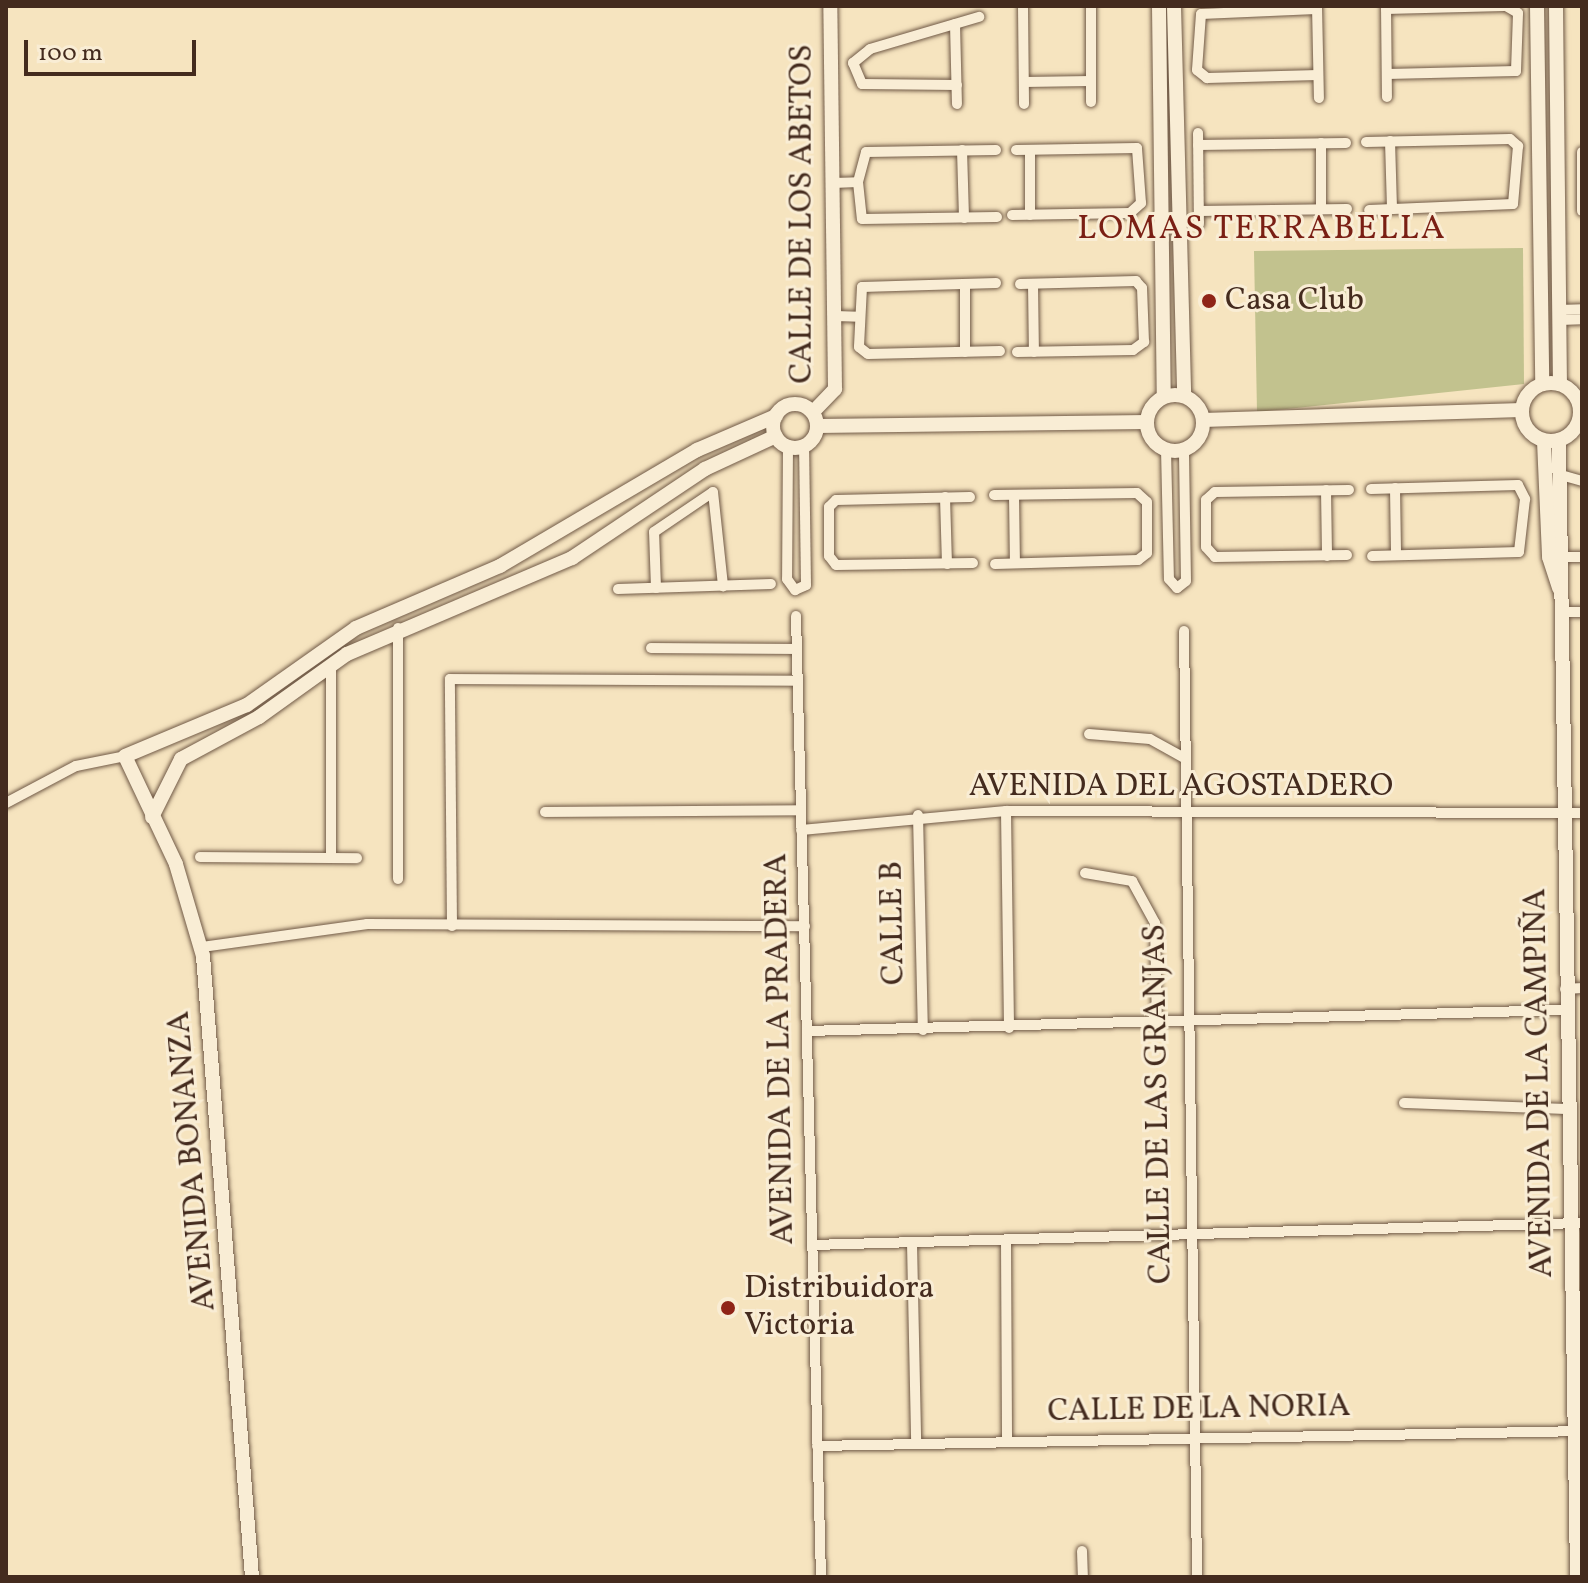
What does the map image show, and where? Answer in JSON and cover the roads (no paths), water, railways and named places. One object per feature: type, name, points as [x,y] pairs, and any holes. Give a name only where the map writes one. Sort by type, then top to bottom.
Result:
[{"type":"street","name":"CALLE DE LOS ABETOS","points":[[815,419],[835,392],[830,6]]},
{"type":"street","points":[[1023,6],[1024,104]]},
{"type":"street","points":[[1091,6],[1091,102]]},
{"type":"street","points":[[1159,6],[1184,396],[1203,420]]},
{"type":"street","points":[[1147,422],[1164,397],[1174,6]]},
{"type":"street","points":[[1387,74],[1509,73],[1519,65],[1518,13],[1505,6],[1386,8],[1387,97]]},
{"type":"street","points":[[1522,410],[1542,384],[1537,6]]},
{"type":"street","points":[[1522,410],[1527,429],[1552,440],[1580,412],[1560,384],[1556,6]]},
{"type":"street","points":[[1318,75],[1207,78],[1197,70],[1197,23],[1210,11],[1316,7],[1319,98]]},
{"type":"street","points":[[830,64],[853,63],[870,49],[979,17]]},
{"type":"street","points":[[955,24],[957,104]]},
{"type":"street","points":[[1519,40],[1538,39]]},
{"type":"street","points":[[1175,45],[1197,45]]},
{"type":"street","points":[[853,63],[862,84],[957,85]]},
{"type":"street","points":[[1024,82],[1091,81]]},
{"type":"street","points":[[1198,133],[1199,224]]},
{"type":"street","points":[[1366,142],[1510,139],[1518,146],[1517,199],[1506,207],[1369,210]]},
{"type":"street","points":[[1390,141],[1392,209]]},
{"type":"street","points":[[1321,143],[1321,209]]},
{"type":"street","points":[[1198,145],[1346,143]]},
{"type":"street","points":[[1012,215],[1130,213],[1141,203],[1140,151],[1131,146],[1016,150]]},
{"type":"street","points":[[962,150],[964,218]]},
{"type":"street","points":[[996,150],[866,152],[858,182],[862,219],[997,217]]},
{"type":"street","points":[[1030,150],[1030,215]]},
{"type":"street","points":[[1582,152],[1582,211]]},
{"type":"street","points":[[1518,172],[1540,175]]},
{"type":"street","points":[[1141,179],[1199,180]]},
{"type":"street","points":[[1558,180],[1580,180]]},
{"type":"street","points":[[833,183],[858,182]]},
{"type":"street","points":[[1199,211],[1347,209]]},
{"type":"street","points":[[1540,244],[1558,243]]},
{"type":"street","points":[[1017,352],[1133,350],[1144,342],[1143,315],[1136,281],[1020,284]]},
{"type":"street","points":[[996,283],[864,286],[859,317],[864,353],[1000,351]]},
{"type":"street","points":[[1033,284],[1034,352]]},
{"type":"street","points":[[965,285],[965,352]]},
{"type":"street","points":[[1582,308],[1582,320],[1559,315],[1582,308]]},
{"type":"street","points":[[1143,315],[1164,315]]},
{"type":"street","points":[[835,316],[859,317]]},
{"type":"street","points":[[1542,384],[1560,384]]},
{"type":"street","points":[[1164,397],[1184,396]]},
{"type":"street","points":[[6,803],[76,766],[125,756],[196,731],[281,683],[364,624],[549,538],[697,450],[776,416],[796,404],[815,419],[1147,422]]},
{"type":"street","points":[[1203,420],[1522,410]]},
{"type":"street","points":[[776,416],[776,436]]},
{"type":"street","points":[[788,446],[787,579],[795,590],[806,585],[804,446],[815,419]]},
{"type":"street","points":[[1147,422],[1152,439],[1166,449],[1184,449],[1199,438],[1203,420]]},
{"type":"street","points":[[776,436],[788,446],[804,446]]},
{"type":"street","points":[[152,817],[181,759],[291,696],[331,665],[398,628],[562,563],[671,492],[776,436]]},
{"type":"street","name":"AVENIDA DE LA CAMPIÑA","points":[[1539,507],[1561,482],[1552,440]]},
{"type":"street","name":"AVENIDA DE LA CAMPIÑA","points":[[1552,440],[1539,507],[1564,557],[1559,588]]},
{"type":"street","points":[[1166,449],[1169,579],[1180,587],[1185,528],[1184,449]]},
{"type":"street","points":[[1561,482],[1582,482]]},
{"type":"street","points":[[1371,489],[1518,485],[1539,507],[1519,552],[1372,556]]},
{"type":"street","points":[[1395,488],[1396,555]]},
{"type":"street","points":[[1326,490],[1327,556]]},
{"type":"street","points":[[1347,555],[1215,557],[1206,528],[1206,500],[1215,492],[1349,490]]},
{"type":"street","points":[[671,492],[683,510]]},
{"type":"street","points":[[656,588],[652,536],[683,510],[717,493],[723,586]]},
{"type":"street","points":[[994,495],[1137,493],[1147,502],[1147,553],[1138,560],[995,564]]},
{"type":"street","points":[[1014,495],[1015,563]]},
{"type":"street","points":[[945,497],[947,564]]},
{"type":"street","points":[[970,497],[836,500],[829,507],[828,533],[836,565],[973,563]]},
{"type":"street","points":[[1185,528],[1206,528]]},
{"type":"street","points":[[1147,530],[1169,529]]},
{"type":"street","points":[[564,530],[578,554]]},
{"type":"street","points":[[805,534],[828,533]]},
{"type":"street","name":"AVENIDA DE LA CAMPIÑA","points":[[1556,536],[1560,612],[1568,1109],[1577,1223],[1577,1577]]},
{"type":"street","points":[[549,538],[562,563]]},
{"type":"street","points":[[1564,557],[1582,557]]},
{"type":"street","points":[[618,589],[771,584]]},
{"type":"street","points":[[1560,612],[1582,612]]},
{"type":"street","name":"AVENIDA DE LA PRADERA","points":[[796,616],[821,1577]]},
{"type":"street","points":[[398,628],[398,879]]},
{"type":"street","name":"CALLE DE LAS GRANJAS","points":[[1184,631],[1184,1024],[1197,1577]]},
{"type":"street","points":[[651,648],[796,649]]},
{"type":"street","points":[[331,665],[331,858]]},
{"type":"street","points":[[452,926],[450,679],[797,681]]},
{"type":"street","points":[[281,683],[291,696]]},
{"type":"street","points":[[1089,734],[1150,739],[1184,758]]},
{"type":"street","name":"AVENIDA BONANZA","points":[[125,756],[202,947],[252,1577]]},
{"type":"street","points":[[545,812],[801,810]]},
{"type":"street","points":[[1006,811],[1009,1028]]},
{"type":"street","name":"AVENIDA DEL AGOSTADERO","points":[[801,830],[918,815],[1006,811],[1582,813]]},
{"type":"street","name":"CALLE B","points":[[918,815],[923,1030]]},
{"type":"street","points":[[200,857],[357,858]]},
{"type":"street","points":[[1085,873],[1132,881],[1155,923],[1157,1025]]},
{"type":"street","points":[[202,947],[334,926],[805,926]]},
{"type":"street","points":[[1565,989],[1582,988]]},
{"type":"street","points":[[807,1031],[1157,1025],[1565,1010]]},
{"type":"street","points":[[1404,1103],[1568,1109]]},
{"type":"street","points":[[812,1245],[1189,1237],[1577,1223]]},
{"type":"street","points":[[1006,1241],[1007,1439]]},
{"type":"street","points":[[912,1243],[916,1441]]},
{"type":"street","name":"CALLE DE LA NORIA","points":[[817,1446],[1007,1439],[1578,1431]]},
{"type":"street","points":[[1082,1551],[1083,1577]]},
{"type":"place","name":"Casa Club","points":[[1209,301]]},
{"type":"place","name":"Distribuidora Victoria","points":[[728,1308]]},
{"type":"district","name":"LOMAS TERRABELLA","points":[[1262,230]]}]
